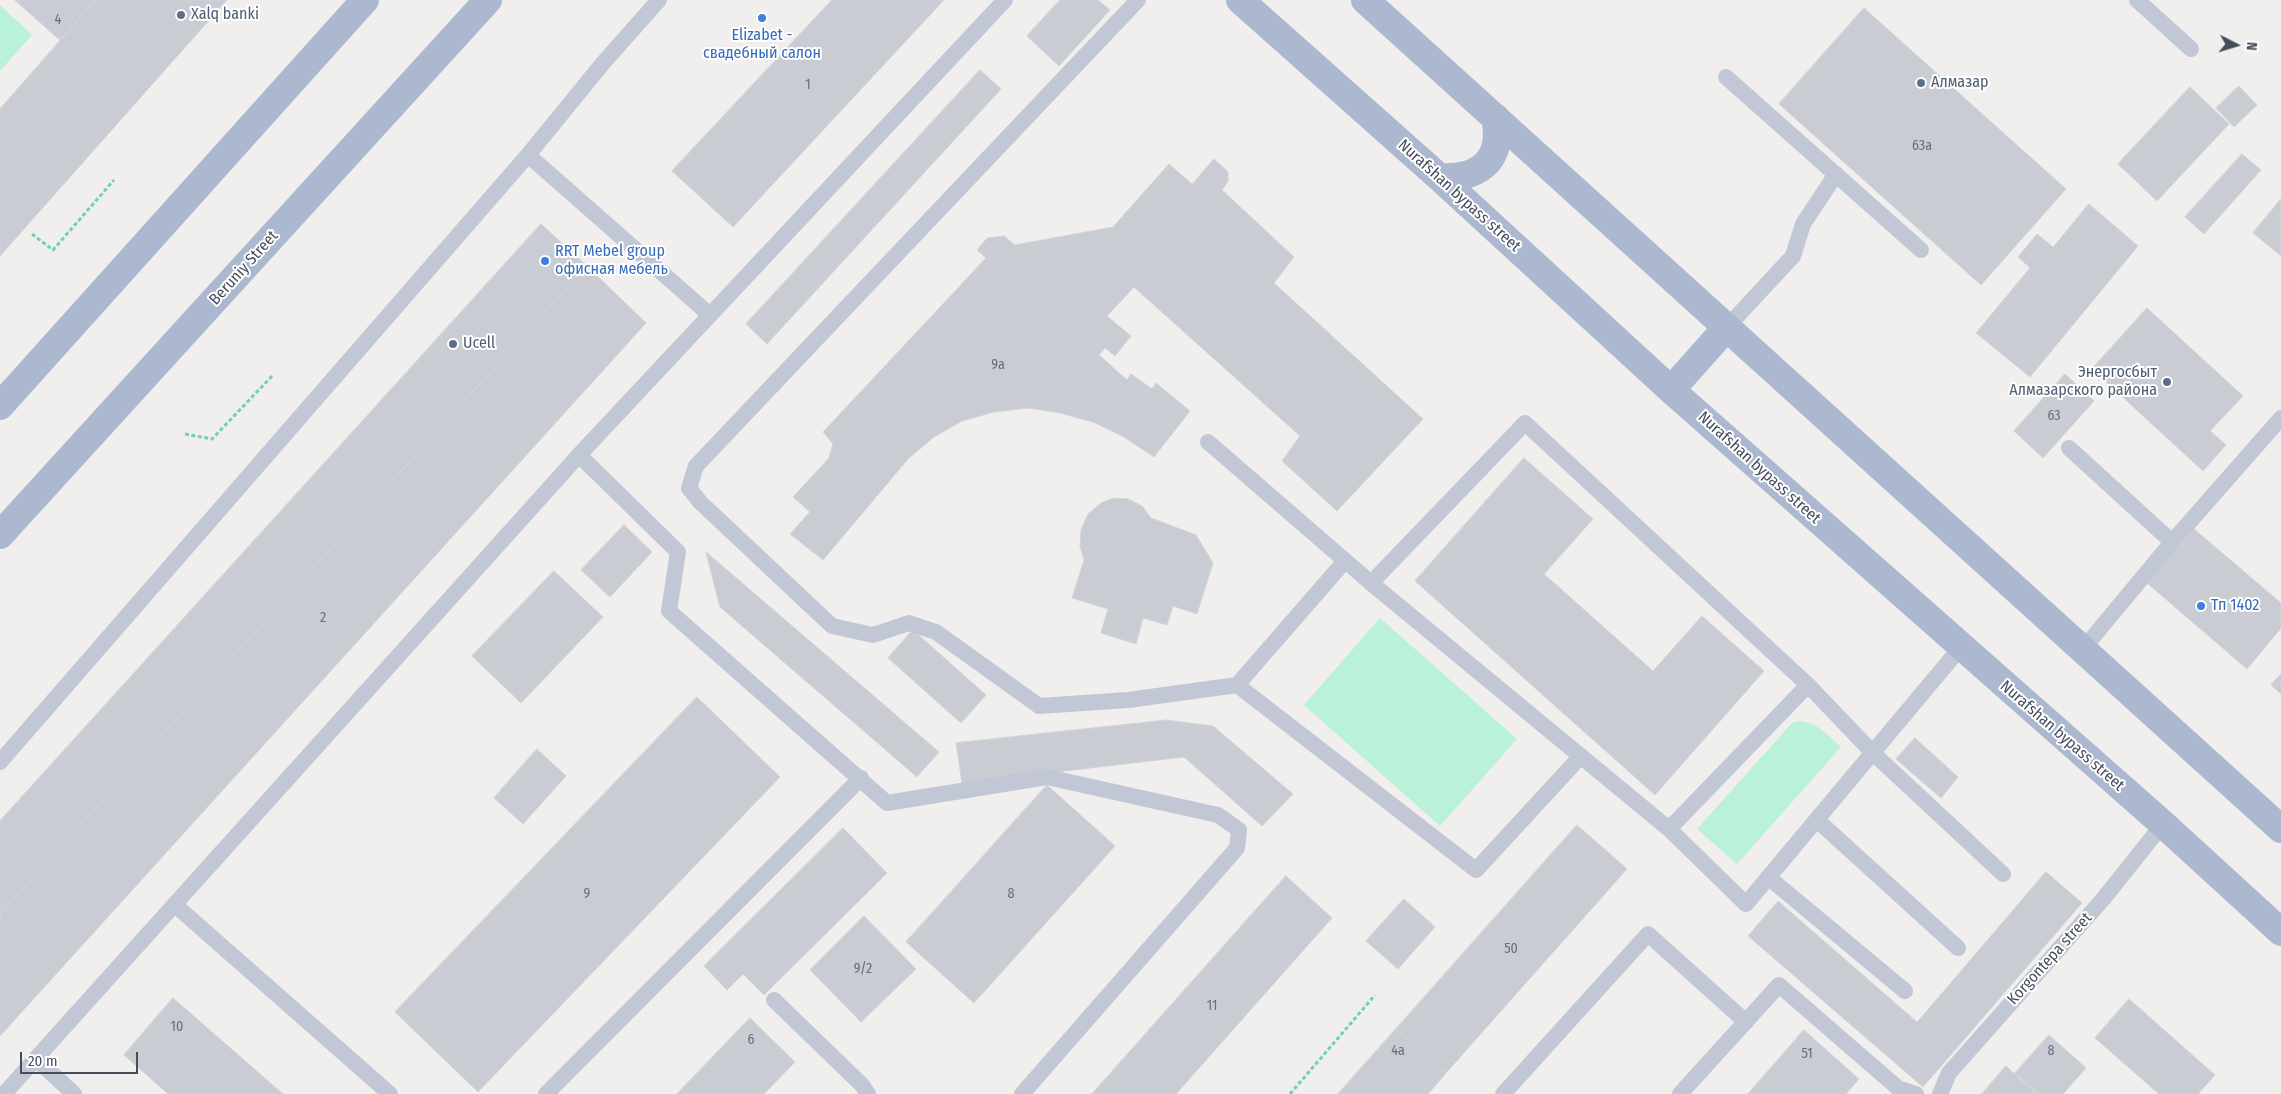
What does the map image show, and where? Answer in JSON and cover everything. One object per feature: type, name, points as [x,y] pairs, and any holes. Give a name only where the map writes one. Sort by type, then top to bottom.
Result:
[{"type":"main road","points":[[0,406],[365,0]]},
{"type":"main road","name":"Beruniy Street","points":[[0,535],[488,0]]},
{"type":"main road","name":"Nurafshan bypass street","points":[[1240,0],[1439,177],[1671,390],[2163,824],[2281,932]]},
{"type":"main road","points":[[1365,0],[2281,829]]},
{"type":"main road","points":[[1439,177],[1466,176],[1488,163],[1496,141],[1497,128],[1495,117]]},
{"type":"main road","points":[[1671,390],[1727,327]]},
{"type":"lane","points":[[0,762],[528,155],[603,63],[659,0]]},
{"type":"lane","points":[[4,1094],[579,455],[1005,0]]},
{"type":"lane","points":[[1138,0],[696,466],[689,488],[700,502],[832,626],[873,635],[909,623],[936,632],[1039,706],[1128,700],[1237,685],[1345,561]]},
{"type":"lane","points":[[2137,0],[2191,49]]},
{"type":"lane","points":[[1726,77],[1921,250]]},
{"type":"lane","points":[[528,155],[710,315]]},
{"type":"lane","points":[[1727,327],[1793,256],[1803,224],[1836,174]]},
{"type":"lane","points":[[2083,649],[2172,542],[2281,418]]},
{"type":"lane","points":[[1371,584],[1525,423],[1808,686],[1874,754],[2003,874]]},
{"type":"lane","points":[[1208,442],[1371,584],[1669,829],[1746,904],[1874,754],[1902,716],[1961,647]]},
{"type":"lane","points":[[2069,448],[2172,542]]},
{"type":"lane","points":[[579,455],[678,552],[669,611],[861,778],[887,803],[1047,777],[1218,815],[1239,830],[1237,848],[1022,1094]]},
{"type":"lane","points":[[1237,685],[1476,870],[1581,756]]},
{"type":"lane","points":[[1669,829],[1808,686]]},
{"type":"lane","points":[[546,1094],[861,778]]},
{"type":"lane","points":[[1817,820],[1958,948]]},
{"type":"lane","name":"Korgontepa street","points":[[1940,1094],[1949,1073],[2104,898],[2163,824]]},
{"type":"lane","points":[[1768,877],[1905,991]]},
{"type":"lane","points":[[175,905],[390,1094]]},
{"type":"lane","points":[[1503,1094],[1648,934],[1746,1022]]},
{"type":"lane","points":[[1680,1094],[1779,985],[1896,1091],[1916,1094]]},
{"type":"lane","points":[[774,1000],[862,1085],[868,1094]]},
{"type":"lane","points":[[36,1059],[74,1094]]},
{"type":"path","points":[[32,234],[53,250],[114,180]]},
{"type":"path","points":[[185,434],[212,438],[273,375]]},
{"type":"path","points":[[1290,1094],[1375,995]]},
{"type":"green space","points":[[0,5],[32,35],[0,71]]},
{"type":"green space","points":[[1380,618],[1517,739],[1440,826],[1304,705]]},
{"type":"green space","points":[[1799,721],[1817,727],[1841,747],[1737,864],[1697,829],[1792,723]]},
{"type":"building","points":[[15,0],[96,0],[60,40]]},
{"type":"building","points":[[96,0],[227,0],[0,256],[0,109]]},
{"type":"building","points":[[832,0],[944,0],[733,227],[672,171]]},
{"type":"building","points":[[1060,0],[1098,0],[1110,10],[1059,66],[1027,36]]},
{"type":"building","points":[[1864,8],[2066,189],[1981,285],[1779,104]]},
{"type":"building","points":[[980,70],[1001,89],[767,344],[746,324]]},
{"type":"building","points":[[2239,86],[2257,105],[2234,127],[2216,108]]},
{"type":"building","points":[[2190,87],[2229,124],[2157,201],[2118,164]]},
{"type":"building","points":[[2242,154],[2261,170],[2204,234],[2185,217]]},
{"type":"building","points":[[1214,159],[1228,172],[1228,181],[1222,190],[1294,257],[1274,283],[1423,419],[1337,511],[1282,461],[1300,436],[1134,287],[1107,316],[1131,336],[1115,356],[1105,348],[1099,355],[1127,380],[1131,374],[1152,389],[1156,383],[1190,411],[1154,457],[1124,437],[1093,422],[1060,413],[1028,408],[994,412],[962,421],[934,437],[908,459],[823,560],[790,534],[810,512],[793,497],[829,458],[833,444],[823,432],[986,258],[977,250],[987,238],[1004,236],[1015,245],[1113,227],[1169,164],[1192,184]]},
{"type":"building","points":[[2281,199],[2281,256],[2253,233]]},
{"type":"building","points":[[2089,204],[2138,246],[2030,377],[1976,333],[2030,268],[2018,257],[2037,234],[2053,247]]},
{"type":"building","points":[[541,224],[587,266],[0,914],[0,821]]},
{"type":"building","points":[[587,266],[646,323],[0,1036],[0,914]]},
{"type":"building","name":"Энергосбыт Алмазарского района","points":[[2147,308],[2243,396],[2210,431],[2226,445],[2203,471],[2092,369]]},
{"type":"building","points":[[2065,374],[2094,401],[2043,458],[2014,431]]},
{"type":"building","points":[[1524,458],[1593,519],[1544,574],[1653,671],[1702,616],[1764,671],[1655,795],[1415,581]]},
{"type":"building","points":[[1114,498],[1128,499],[1142,506],[1151,518],[1196,535],[1213,563],[1197,614],[1173,606],[1167,625],[1143,618],[1136,644],[1101,633],[1108,609],[1072,598],[1084,560],[1080,546],[1081,530],[1088,514],[1101,503]]},
{"type":"building","points":[[624,525],[652,552],[610,597],[581,570]]},
{"type":"building","points":[[2194,529],[2281,603],[2281,628],[2247,669],[2147,583]]},
{"type":"building","points":[[706,552],[939,752],[917,777],[720,607]]},
{"type":"building","points":[[554,571],[603,617],[521,703],[472,656]]},
{"type":"building","points":[[913,630],[986,695],[961,723],[888,658]]},
{"type":"building","points":[[2281,674],[2281,694],[2271,685]]},
{"type":"building","points":[[697,697],[780,777],[478,1092],[395,1012]]},
{"type":"building","points":[[1167,720],[1213,726],[1293,794],[1262,826],[1184,757],[962,783],[956,743]]},
{"type":"building","points":[[1915,738],[1958,777],[1941,798],[1896,759]]},
{"type":"building","points":[[537,749],[566,776],[523,824],[494,798]]},
{"type":"building","points":[[1047,785],[1115,846],[974,1003],[906,942]]},
{"type":"building","points":[[1577,825],[1627,869],[1446,1073],[1396,1029]]},
{"type":"building","points":[[843,828],[887,873],[764,995],[743,974],[727,990],[704,966]]},
{"type":"building","points":[[2046,872],[2082,903],[1923,1087],[1748,936],[1778,901],[1917,1022]]},
{"type":"building","points":[[1286,876],[1332,918],[1176,1094],[1092,1094]]},
{"type":"building","points":[[1404,899],[1435,927],[1398,969],[1366,941]]},
{"type":"building","points":[[864,916],[916,969],[861,1022],[810,970]]},
{"type":"building","points":[[173,998],[283,1094],[168,1094],[124,1055]]},
{"type":"building","points":[[2129,999],[2215,1075],[2198,1094],[2159,1094],[2095,1038]]},
{"type":"building","points":[[750,1018],[795,1062],[764,1094],[677,1094]]},
{"type":"building","points":[[1396,1029],[1446,1073],[1428,1094],[1338,1094]]},
{"type":"building","points":[[1804,1030],[1859,1079],[1846,1094],[1748,1094]]},
{"type":"building","points":[[2049,1035],[2086,1068],[2063,1094],[2038,1094],[2015,1073]]},
{"type":"building","points":[[2006,1066],[2037,1094],[1982,1094]]},
{"type":"place","name":"Xalq banki","points":[[181,15]]},
{"type":"place","name":"Elizabet - свадебный салон","points":[[762,18]]},
{"type":"place","name":"Алмазар","points":[[1921,83]]},
{"type":"place","name":"RRT Mebel group офисная мебель","points":[[545,261]]},
{"type":"place","name":"Ucell","points":[[453,344]]},
{"type":"place","name":"Энергосбыт Алмазарского района","points":[[2167,382]]},
{"type":"place","name":"Тп 1402","points":[[2201,606]]}]
